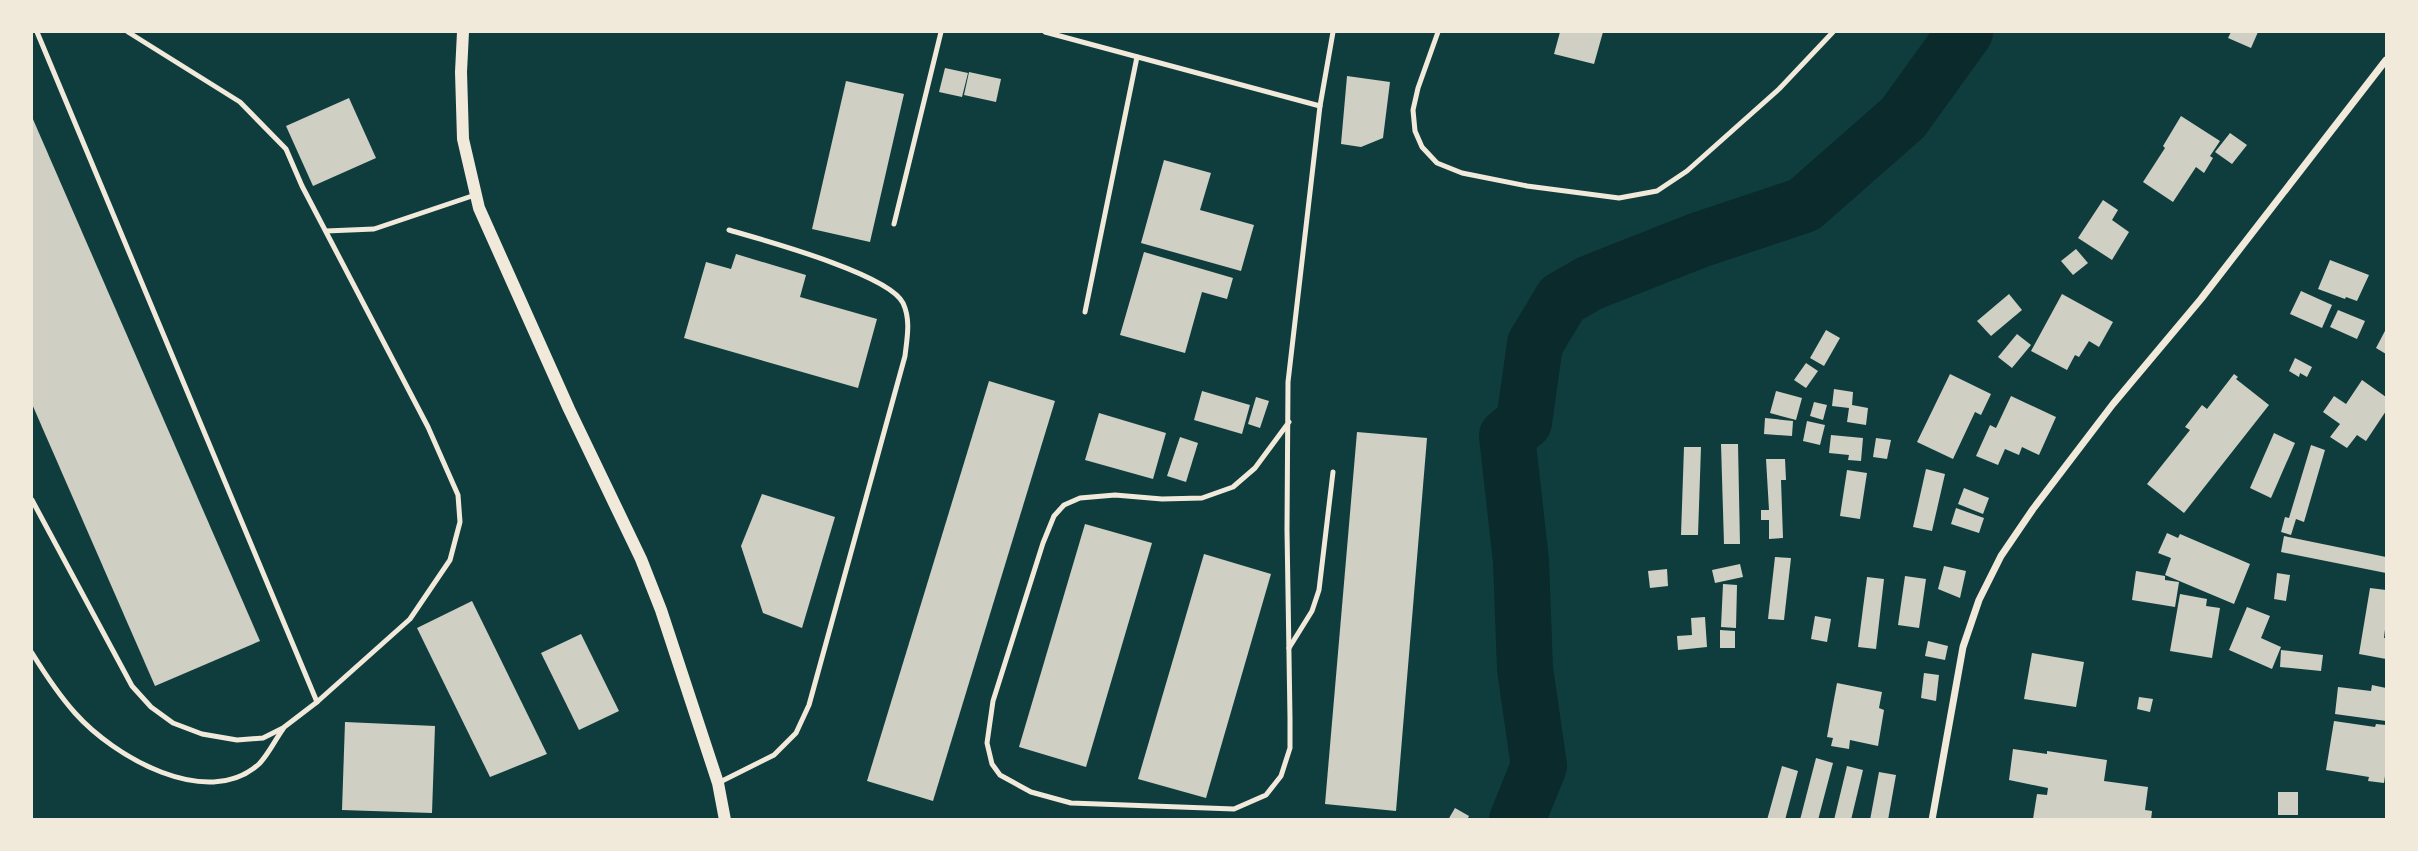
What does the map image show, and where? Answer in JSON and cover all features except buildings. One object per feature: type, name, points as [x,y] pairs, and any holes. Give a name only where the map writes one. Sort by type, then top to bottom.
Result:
[{"type":"street","points":[[463,32],[463,139],[479,208],[569,410],[641,559],[718,783],[725,820]]},
{"type":"street","points":[[1932,820],[1964,647],[1979,600],[2001,556],[2033,509],[2113,404],[2201,299],[2386,60]]},
{"type":"lane","points":[[37,32],[317,702]]},
{"type":"lane","points":[[32,500],[132,686],[151,706],[173,723],[237,740],[263,738],[284,727],[317,702],[410,618],[450,560],[460,522],[458,495],[428,426],[286,149],[240,102],[128,32]]},
{"type":"lane","points":[[894,223],[941,32]]},
{"type":"lane","points":[[1045,32],[1320,106]]},
{"type":"lane","points":[[1289,422],[1255,468],[1233,487],[1202,498],[1162,499],[1115,495],[1080,498],[1064,505],[1054,516],[993,701],[987,743],[992,764],[1000,775],[1031,792],[1071,803],[1234,809],[1266,794],[1281,776],[1290,748],[1287,530],[1289,422],[1288,382],[1320,106],[1333,32]]},
{"type":"lane","points":[[1438,32],[1413,110],[1415,131],[1422,147],[1437,163],[1462,173],[1527,186],[1619,198],[1657,191],[1687,172],[1779,89],[1833,32]]},
{"type":"lane","points":[[1085,312],[1137,57]]},
{"type":"lane","points":[[326,231],[374,229],[475,194]]},
{"type":"lane","points":[[718,783],[774,755],[796,733],[809,705],[905,356],[909,327],[902,301],[887,286],[813,256],[729,230]]},
{"type":"lane","points":[[1289,648],[1312,611],[1319,590],[1333,472]]},
{"type":"lane","points":[[32,653],[49,680],[77,715],[106,741],[139,762],[170,775],[205,783],[235,779],[259,764],[284,727]]},
{"type":"waterway","points":[[1517,820],[1539,766],[1525,669],[1521,561],[1507,436],[1524,422],[1535,344],[1562,299],[1590,283],[1699,240],[1804,205],[1903,118],[1965,32]]}]
